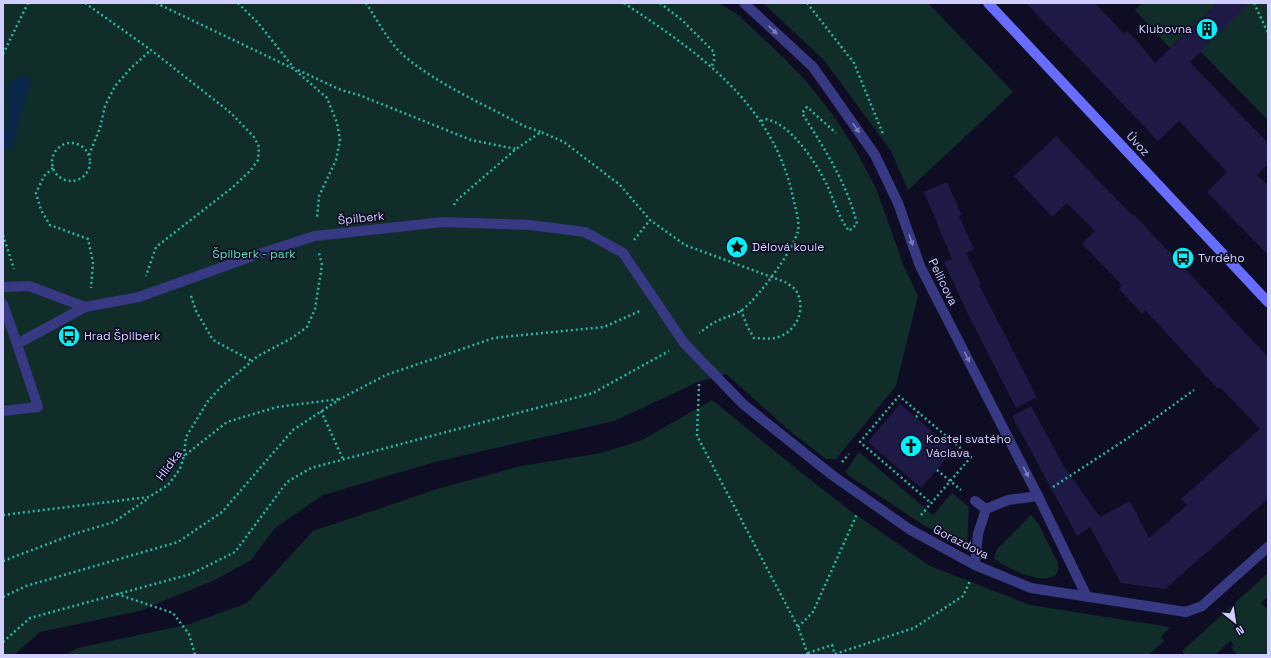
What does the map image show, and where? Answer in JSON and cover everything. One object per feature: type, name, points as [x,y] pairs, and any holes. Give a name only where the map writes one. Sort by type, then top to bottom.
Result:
[{"type":"main road","name":"Úvoz","points":[[988,3],[1268,302]]},
{"type":"street","name":"Pellicova","points":[[744,3],[813,67],[875,155],[898,203],[920,266],[1038,496],[1087,598]]},
{"type":"street","name":"Špilberk","points":[[85,307],[139,297],[315,236],[443,222],[530,225],[585,232],[623,253],[684,343]]},
{"type":"street","points":[[3,287],[29,286],[85,307]]},
{"type":"street","points":[[3,304],[38,407],[3,411]]},
{"type":"street","points":[[17,344],[85,307]]},
{"type":"street","name":"Gorazdova","points":[[684,343],[743,404],[864,499],[909,529],[975,565],[1031,588],[1087,598],[1186,612],[1202,606],[1268,547]]},
{"type":"street","points":[[986,509],[1008,500],[1038,496]]},
{"type":"street","points":[[975,501],[986,509]]},
{"type":"street","points":[[975,565],[978,534],[986,509]]},
{"type":"path","points":[[3,54],[28,3]]},
{"type":"path","points":[[85,3],[151,50],[231,113],[254,137],[259,147],[258,160],[251,170],[233,187],[156,247],[139,297]]},
{"type":"path","points":[[156,3],[341,90],[471,140],[516,149]]},
{"type":"path","points":[[184,456],[186,437],[208,401],[236,373],[252,361],[292,338],[307,327],[315,309],[322,265],[315,236],[319,196],[336,160],[340,140],[336,123],[327,98],[294,69],[259,24],[238,3]]},
{"type":"path","points":[[366,3],[381,27],[402,54],[425,71],[524,126],[564,142],[620,185],[650,220],[685,245],[771,277],[794,289],[802,304],[798,319],[789,331],[779,337],[767,339],[754,338],[747,326],[741,310]]},
{"type":"path","points":[[3,642],[30,618],[191,574],[235,552],[288,482],[311,468],[593,393],[684,343],[716,322],[741,310],[771,277],[792,245],[798,231],[797,217],[789,180],[775,147],[761,121],[712,66],[624,3]]},
{"type":"path","points":[[660,3],[683,21],[714,52],[712,66]]},
{"type":"path","points":[[807,3],[854,63],[884,134],[875,155]]},
{"type":"path","points":[[1254,3],[1268,33]]},
{"type":"path","points":[[89,155],[100,128],[105,106],[115,86],[132,66],[151,50]]},
{"type":"path","points":[[761,121],[765,118],[770,119],[792,133],[810,156],[827,185],[837,209],[850,231],[857,224],[846,190],[833,163],[802,113],[807,106],[841,136]]},
{"type":"path","points":[[443,222],[456,200],[516,149],[541,132]]},
{"type":"path","points":[[74,143],[81,145],[89,155],[90,161],[88,172],[78,180],[66,180],[56,173],[53,168],[54,155],[62,146],[74,143]]},
{"type":"path","points":[[53,168],[44,176],[36,194],[41,210],[50,225],[88,240],[93,262],[90,292],[85,307]]},
{"type":"path","points":[[623,253],[650,220]]},
{"type":"path","points":[[3,235],[20,286]]},
{"type":"path","points":[[186,280],[196,311],[213,340],[252,361]]},
{"type":"path","points":[[3,598],[26,586],[178,542],[222,512],[293,430],[340,399],[386,375],[494,338],[604,327],[657,304]]},
{"type":"path","points":[[707,366],[699,379],[697,436],[798,626],[808,654],[832,645],[835,655],[914,628],[963,596],[971,579]]},
{"type":"path","points":[[1038,496],[1081,470],[1194,390]]},
{"type":"path","points":[[909,529],[970,457],[899,396],[860,442],[931,503]]},
{"type":"path","name":"Hlídka","points":[[3,515],[149,497],[168,485],[180,469],[184,456],[227,422],[277,407],[340,399]]},
{"type":"path","points":[[321,411],[343,460]]},
{"type":"path","points":[[916,417],[920,413]]},
{"type":"path","points":[[937,470],[958,487]]},
{"type":"path","points":[[3,561],[74,534],[114,522],[149,497]]},
{"type":"path","points":[[798,626],[813,612],[864,499]]},
{"type":"path","points":[[116,594],[173,613],[189,634],[195,655]]},
{"type":"green space","name":"Špilberk - park","points":[[3,3],[718,3],[737,14],[806,81],[836,119],[856,151],[876,188],[903,264],[918,296],[896,386],[836,459],[826,459],[791,432],[726,374],[696,383],[614,421],[435,462],[323,495],[275,528],[251,560],[215,580],[139,611],[40,632],[14,655],[3,655]]},
{"type":"green space","points":[[763,3],[928,3],[1013,92],[908,190],[891,151],[824,60]]},
{"type":"green space","points":[[1143,3],[1218,3],[1170,48],[1135,10]]},
{"type":"green space","points":[[1237,3],[1268,3],[1268,120],[1200,51]]},
{"type":"green space","points":[[712,400],[852,512],[930,566],[1030,605],[1170,627],[1161,637],[1164,641],[1148,655],[65,655],[78,648],[190,624],[247,603],[313,531],[437,489],[521,466],[601,453],[642,440]]},
{"type":"green space","points":[[859,452],[933,515],[952,493],[969,507],[967,544],[965,547],[925,526],[848,475],[846,471]]},
{"type":"green space","points":[[1031,515],[1038,523],[1058,563],[1057,572],[1052,577],[1032,577],[1009,568],[994,558],[997,549]]},
{"type":"green space","points":[[1268,573],[1268,596],[1261,603],[1268,610],[1268,655],[1238,655],[1231,648],[1234,645],[1230,641],[1215,655],[1185,655],[1182,651]]},
{"type":"water","points":[[25,76],[33,79],[27,91],[12,150],[7,150],[3,146],[3,132],[8,121],[9,110],[7,92],[9,83],[17,77]]},
{"type":"building","points":[[1026,3],[1095,3],[1124,34],[1127,31],[1138,42],[1155,63],[1218,3],[1250,3],[1190,62],[1268,143],[1268,164],[1257,175],[1268,185],[1268,255],[1207,192],[1227,172],[1179,121],[1158,141]]},
{"type":"building","points":[[1056,136],[1132,215],[1133,214],[1144,225],[1268,357],[1268,499],[1165,589],[1121,583],[1090,527],[1077,536],[1012,416],[1031,406],[1065,468],[1100,517],[1130,501],[1149,538],[1187,505],[1181,499],[1260,429],[1220,387],[1218,389],[1145,310],[1142,314],[1119,289],[1122,285],[1082,244],[1095,231],[1067,203],[1052,217],[1014,176]]},
{"type":"building","points":[[947,182],[962,215],[959,216],[974,249],[966,253],[981,284],[979,285],[1037,397],[1016,408],[966,310],[944,262],[952,259],[924,192]]},
{"type":"building","name":"Kostel svatého Václava","points":[[900,404],[954,450],[921,488],[868,442]]},
{"type":"place","name":"Klubovna","points":[[1207,29]]},
{"type":"place","name":"Dělová koule","points":[[737,247]]},
{"type":"place","name":"Tvrdého","points":[[1183,258]]},
{"type":"place","name":"Hrad Špilberk","points":[[69,336]]},
{"type":"place","name":"Kostel svatého Václava","points":[[911,446]]}]
